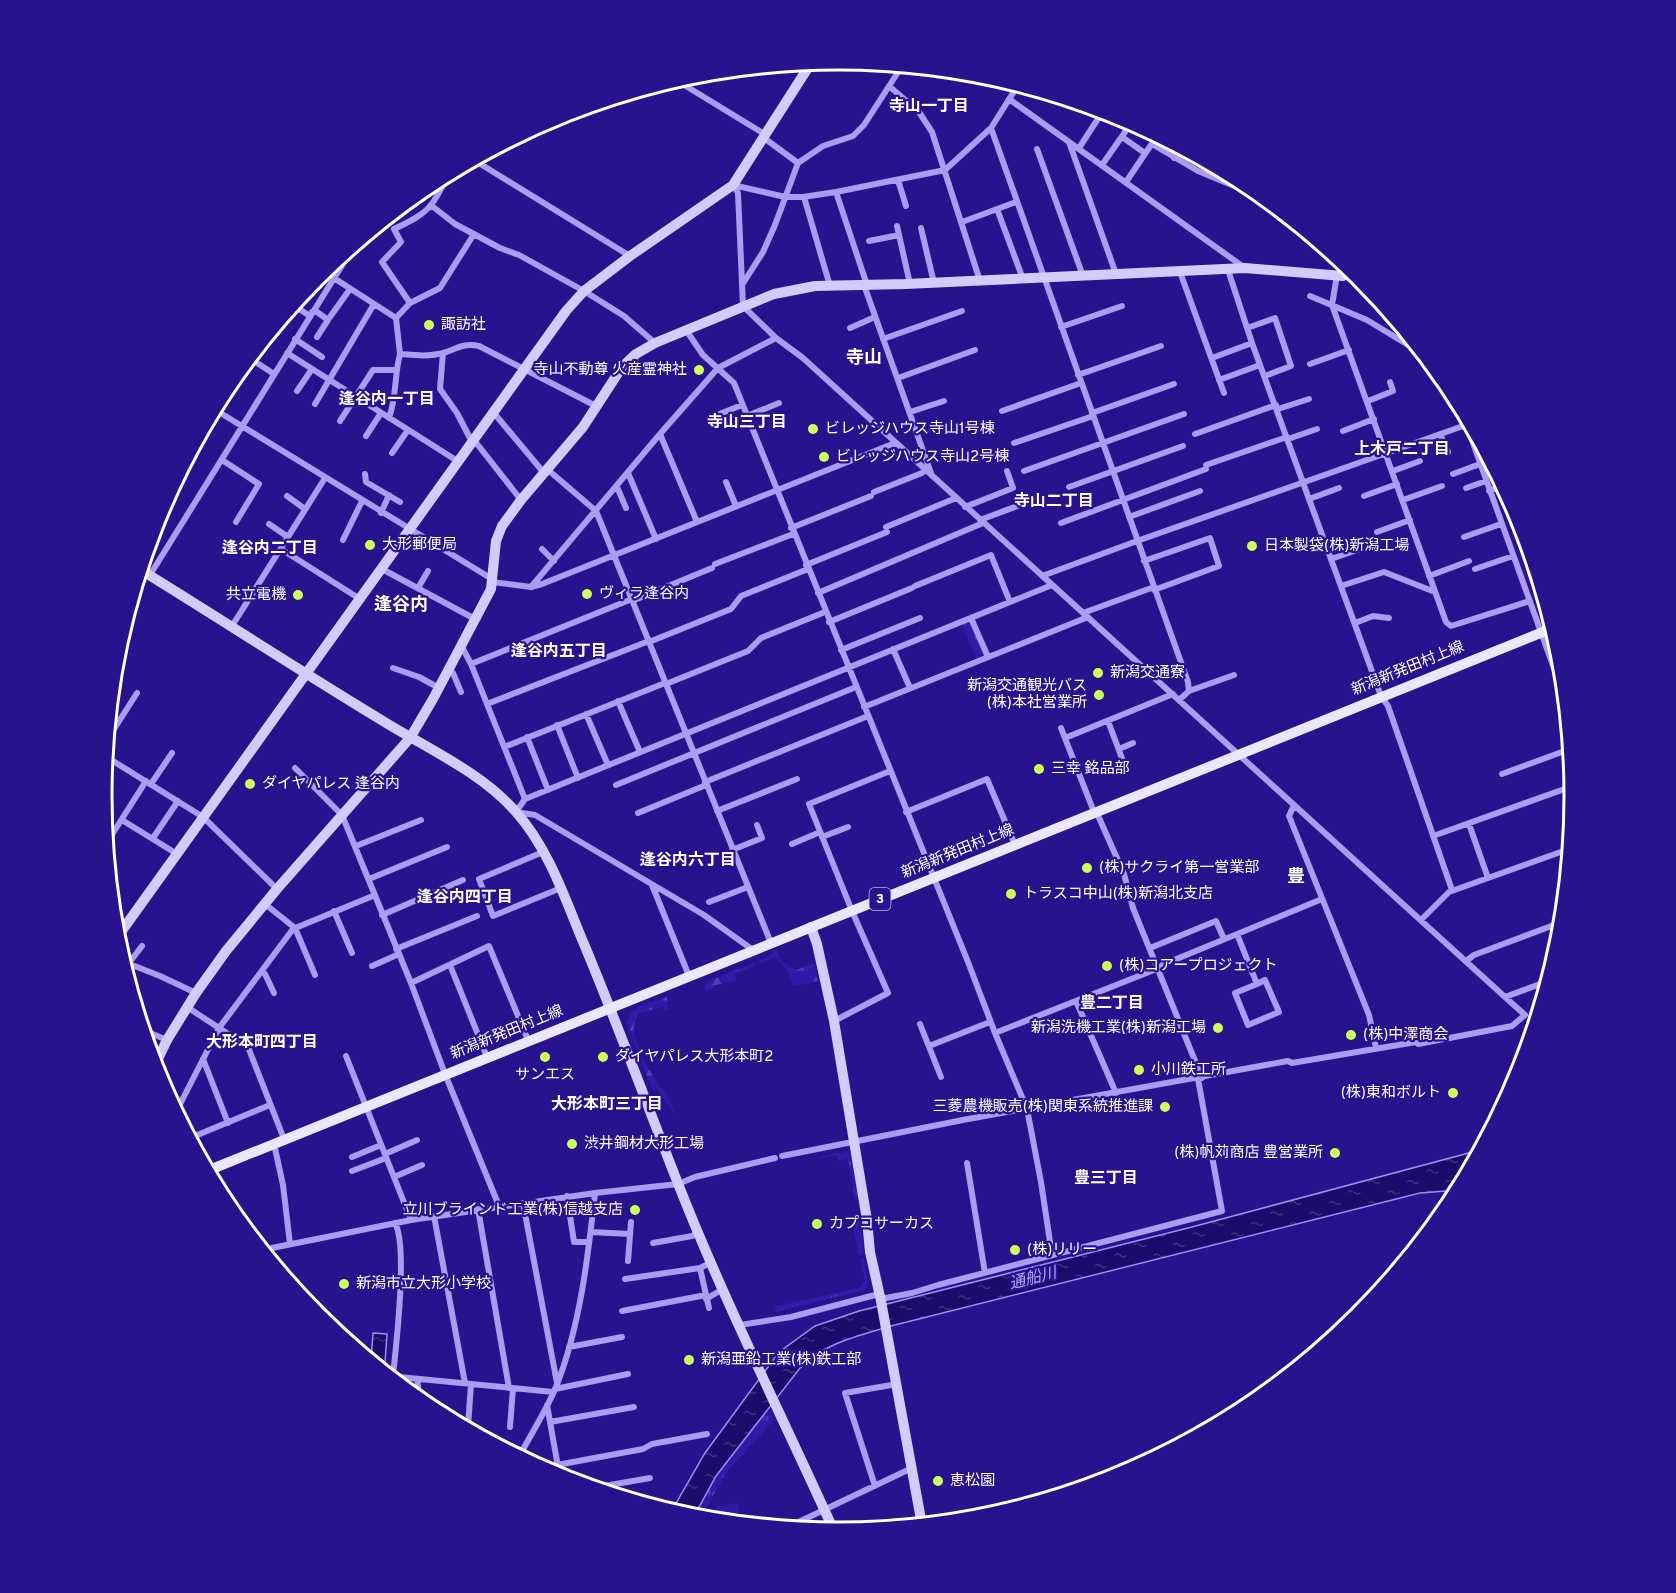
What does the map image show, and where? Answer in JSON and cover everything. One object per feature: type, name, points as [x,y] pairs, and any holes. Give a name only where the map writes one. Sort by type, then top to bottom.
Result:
[{"type":"main road","name":"新潟新発田村上線","points":[[214,1168],[1544,631]]},
{"type":"street","points":[[124,928],[566,311],[584,291],[630,256],[733,185],[806,71]]},
{"type":"street","points":[[742,286],[763,252],[798,163],[823,146],[853,135],[864,125],[897,73]]},
{"type":"street","points":[[686,86],[765,136],[798,163]]},
{"type":"street","points":[[889,86],[919,112],[938,144],[980,281]]},
{"type":"street","points":[[733,185],[785,197],[804,197],[945,170],[991,128],[1013,92]]},
{"type":"street","points":[[1009,99],[1245,268]]},
{"type":"street","points":[[1078,148],[1098,119]]},
{"type":"street","points":[[991,128],[1188,682],[1189,691]]},
{"type":"street","points":[[1102,165],[1127,131]]},
{"type":"street","points":[[1122,137],[1142,151]]},
{"type":"street","points":[[1069,141],[1116,274]]},
{"type":"street","points":[[1126,182],[1152,144],[1173,158],[1222,181]]},
{"type":"street","points":[[1037,149],[1083,276]]},
{"type":"street","points":[[1173,158],[1176,154]]},
{"type":"street","points":[[481,165],[630,256]]},
{"type":"street","points":[[898,180],[906,206]]},
{"type":"street","points":[[270,1248],[478,1209],[567,1196],[678,1184],[694,1177],[853,1141],[1288,1061],[1292,1063],[1376,1048],[1416,1042],[1418,1044],[1512,1026],[1525,1015],[743,306],[738,193],[733,185]]},
{"type":"street","points":[[410,303],[382,262],[401,242],[394,229],[415,219],[432,206],[440,190]]},
{"type":"street","points":[[836,192],[875,317],[932,477]]},
{"type":"street","points":[[804,197],[830,286]]},
{"type":"street","points":[[962,222],[1016,202]]},
{"type":"street","points":[[432,206],[455,224],[500,248],[519,255],[584,291],[624,316],[655,343]]},
{"type":"street","points":[[997,209],[1023,279]]},
{"type":"street","points":[[897,226],[910,284]]},
{"type":"street","points":[[921,228],[934,283]]},
{"type":"street","points":[[388,418],[395,402],[396,370],[400,354],[396,318],[410,303],[440,288],[474,234]]},
{"type":"street","points":[[869,241],[899,236]]},
{"type":"street","points":[[160,1055],[210,971],[264,904],[410,738],[490,590],[496,541],[502,526],[598,406],[622,367],[636,354],[686,329],[743,306],[784,291],[815,286],[1044,279],[1245,268],[1344,277]]},
{"type":"street","points":[[150,566],[222,460],[339,270]]},
{"type":"street","points":[[1228,270],[1252,343],[1381,696],[1388,706],[1452,890]]},
{"type":"street","points":[[1180,272],[1224,393]]},
{"type":"street","points":[[1340,273],[1332,306],[1446,622],[1451,626],[1530,601]]},
{"type":"street","points":[[334,278],[396,318]]},
{"type":"street","points":[[330,317],[350,289]]},
{"type":"street","points":[[1310,296],[1367,320],[1404,342]]},
{"type":"street","points":[[315,404],[374,304]]},
{"type":"street","points":[[1061,327],[1122,306]]},
{"type":"street","points":[[301,309],[311,314],[317,312],[328,320],[317,337]]},
{"type":"street","points":[[883,339],[962,311]]},
{"type":"street","points":[[850,328],[875,317]]},
{"type":"street","points":[[1247,328],[1275,318],[1291,366],[1265,376]]},
{"type":"street","points":[[686,329],[704,355],[734,383],[994,1033],[1027,1109],[1052,1255]]},
{"type":"street","points":[[531,587],[718,368],[776,338]]},
{"type":"street","points":[[295,339],[322,357]]},
{"type":"street","points":[[1212,358],[1252,343]]},
{"type":"street","points":[[400,354],[425,356],[443,353],[467,344],[479,346],[598,406]]},
{"type":"street","points":[[1078,375],[1161,346]]},
{"type":"street","points":[[898,378],[975,350]]},
{"type":"street","points":[[1310,364],[1349,350]]},
{"type":"street","points":[[443,353],[440,389],[474,441],[521,500]]},
{"type":"street","points":[[287,354],[459,462]]},
{"type":"street","points":[[256,363],[274,374]]},
{"type":"street","points":[[1219,380],[1260,365]]},
{"type":"street","points":[[297,391],[312,369]]},
{"type":"street","points":[[340,420],[372,370],[396,370]]},
{"type":"street","points":[[1368,401],[1393,392],[1390,382]]},
{"type":"street","points":[[1002,411],[1081,383]]},
{"type":"street","points":[[1014,443],[1174,384]]},
{"type":"street","points":[[1195,434],[1309,399]]},
{"type":"street","points":[[909,412],[944,401]]},
{"type":"street","points":[[747,416],[779,403]]},
{"type":"street","points":[[712,417],[742,405]]},
{"type":"street","points":[[494,412],[545,471],[596,512],[771,943]]},
{"type":"street","points":[[366,436],[381,413]]},
{"type":"street","points":[[221,414],[492,581],[531,587],[895,443]]},
{"type":"street","points":[[1024,471],[1184,414]]},
{"type":"street","points":[[1343,431],[1374,419]]},
{"type":"street","points":[[1042,576],[1462,426]]},
{"type":"street","points":[[1061,523],[1206,467],[1317,429]]},
{"type":"street","points":[[392,453],[408,430]]},
{"type":"street","points":[[660,434],[697,522]]},
{"type":"street","points":[[1440,434],[1448,452]]},
{"type":"street","points":[[1069,487],[1183,446]]},
{"type":"street","points":[[1474,447],[1551,659]]},
{"type":"street","points":[[222,460],[259,484],[236,522]]},
{"type":"street","points":[[1393,471],[1420,461]]},
{"type":"street","points":[[1453,474],[1480,464]]},
{"type":"street","points":[[471,664],[714,566],[925,470]]},
{"type":"street","points":[[965,507],[1013,488],[1007,471]]},
{"type":"street","points":[[628,473],[656,538]]},
{"type":"street","points":[[365,474],[366,482],[400,502]]},
{"type":"street","points":[[232,626],[325,478]]},
{"type":"street","points":[[1466,488],[1486,481]]},
{"type":"street","points":[[726,482],[736,506]]},
{"type":"street","points":[[1364,496],[1397,484]]},
{"type":"street","points":[[1403,500],[1442,486]]},
{"type":"street","points":[[617,487],[626,508]]},
{"type":"street","points":[[1309,499],[1339,488]]},
{"type":"street","points":[[1489,491],[1495,489]]},
{"type":"street","points":[[1129,517],[1200,491]]},
{"type":"street","points":[[381,513],[389,495]]},
{"type":"street","points":[[287,496],[305,509]]},
{"type":"street","points":[[487,704],[731,609],[741,596],[956,498]]},
{"type":"street","points":[[343,540],[362,501]]},
{"type":"street","points":[[818,593],[1020,505]]},
{"type":"street","points":[[1377,532],[1410,520]]},
{"type":"street","points":[[269,524],[288,537]]},
{"type":"street","points":[[1464,537],[1501,524]]},
{"type":"street","points":[[864,706],[988,657],[1085,615],[1219,566],[1210,538],[1144,561]]},
{"type":"street","points":[[281,549],[360,599]]},
{"type":"street","points":[[542,549],[554,561]]},
{"type":"street","points":[[1331,559],[1360,549]]},
{"type":"street","points":[[829,622],[991,555],[1010,602]]},
{"type":"street","points":[[1475,569],[1513,556]]},
{"type":"street","points":[[1430,576],[1469,561]]},
{"type":"street","points":[[382,569],[475,619]]},
{"type":"street","points":[[418,588],[428,570]]},
{"type":"street","points":[[1341,586],[1384,572],[1435,592]]},
{"type":"street","points":[[148,573],[484,783],[516,812],[543,852],[561,888],[610,1007],[678,1184],[830,1522]]},
{"type":"street","points":[[516,812],[525,800],[548,790],[1052,585]]},
{"type":"street","points":[[504,747],[748,651],[761,638],[825,612]]},
{"type":"street","points":[[1355,623],[1373,616],[1389,618]]},
{"type":"street","points":[[841,650],[920,618]]},
{"type":"street","points":[[971,618],[988,657]]},
{"type":"street","points":[[461,645],[471,664],[525,800]]},
{"type":"street","points":[[893,649],[910,688]]},
{"type":"street","points":[[393,668],[419,677],[439,688]]},
{"type":"street","points":[[448,670],[453,673],[461,692]]},
{"type":"street","points":[[1179,700],[1189,691],[1234,675]]},
{"type":"street","points":[[616,784],[856,687]]},
{"type":"street","points":[[116,726],[137,693]]},
{"type":"street","points":[[1065,738],[1173,694]]},
{"type":"street","points":[[618,701],[640,752]]},
{"type":"street","points":[[586,714],[608,765]]},
{"type":"street","points":[[638,813],[868,717]]},
{"type":"street","points":[[1108,721],[1123,761]]},
{"type":"street","points":[[557,725],[578,778]]},
{"type":"street","points":[[740,1325],[912,1293],[938,1284],[1222,1211],[1200,1078],[1159,968],[1133,908],[1124,874],[1095,812],[1061,728]]},
{"type":"street","points":[[527,737],[548,790]]},
{"type":"street","points":[[1119,749],[1133,743]]},
{"type":"street","points":[[1502,774],[1562,752]]},
{"type":"street","points":[[114,833],[172,753]]},
{"type":"street","points":[[113,761],[203,817],[277,889]]},
{"type":"street","points":[[295,768],[342,815],[499,1206]]},
{"type":"street","points":[[834,1021],[888,993],[809,804],[890,771]]},
{"type":"street","points":[[717,811],[797,779]]},
{"type":"street","points":[[906,812],[987,779],[1015,845]]},
{"type":"street","points":[[1433,836],[1564,789]]},
{"type":"street","points":[[153,838],[178,801]]},
{"type":"street","points":[[1294,805],[1289,816],[1369,1015],[1376,1048]]},
{"type":"street","points":[[516,812],[535,815],[704,915],[753,950]]},
{"type":"street","points":[[122,820],[177,854]]},
{"type":"street","points":[[356,846],[421,820]]},
{"type":"street","points":[[1469,824],[1488,878]]},
{"type":"street","points":[[732,849],[762,838],[757,825]]},
{"type":"street","points":[[792,844],[848,827]]},
{"type":"street","points":[[369,879],[447,847]]},
{"type":"street","points":[[543,852],[479,879],[493,916],[561,888]]},
{"type":"street","points":[[1421,920],[1452,890],[1561,852]]},
{"type":"street","points":[[382,915],[463,880]]},
{"type":"street","points":[[651,883],[689,976]]},
{"type":"street","points":[[709,902],[748,887]]},
{"type":"street","points":[[180,1103],[219,1028],[295,928],[375,895]]},
{"type":"street","points":[[994,1033],[1159,968],[1322,899]]},
{"type":"street","points":[[264,904],[295,928],[315,975]]},
{"type":"street","points":[[334,911],[352,952]]},
{"type":"street","points":[[372,966],[398,951],[477,916]]},
{"type":"street","points":[[1150,948],[1216,921],[1224,939]]},
{"type":"street","points":[[1466,961],[1474,955],[1552,926]]},
{"type":"street","points":[[811,927],[818,944],[834,1021],[867,1220],[870,1252],[921,1517]]},
{"type":"street","points":[[1237,934],[1257,984]]},
{"type":"street","points":[[131,957],[142,946]]},
{"type":"street","points":[[411,983],[489,946],[528,1040]]},
{"type":"street","points":[[133,965],[196,993]]},
{"type":"street","points":[[450,965],[487,1057]]},
{"type":"street","points":[[262,971],[274,993]]},
{"type":"street","points":[[1265,980],[1279,1012],[1248,1025],[1235,993],[1257,984],[1265,980]]},
{"type":"street","points":[[1505,997],[1539,984]]},
{"type":"street","points":[[1076,1001],[1116,1093]]},
{"type":"street","points":[[187,1007],[248,1047],[270,1105],[279,1142],[290,1244]]},
{"type":"street","points":[[929,1046],[990,1022]]},
{"type":"street","points":[[920,1024],[941,1077]]},
{"type":"street","points":[[152,1034],[167,1040]]},
{"type":"street","points":[[346,1056],[411,1220]]},
{"type":"street","points":[[202,1059],[228,1123]]},
{"type":"street","points":[[196,1136],[270,1105]]},
{"type":"street","points":[[352,1172],[417,1140]]},
{"type":"street","points":[[352,1157],[381,1145]]},
{"type":"street","points":[[967,1163],[985,1273]]},
{"type":"street","points":[[394,1177],[422,1165]]},
{"type":"street","points":[[522,1450],[555,1389],[569,1347],[591,1232],[595,1193]]},
{"type":"street","points":[[567,1196],[574,1242],[589,1242]]},
{"type":"street","points":[[523,1203],[555,1389]]},
{"type":"street","points":[[478,1209],[511,1388],[510,1427]]},
{"type":"street","points":[[434,1216],[468,1384],[468,1421]]},
{"type":"street","points":[[628,1261],[631,1222]]},
{"type":"street","points":[[392,1368],[400,1263],[398,1230],[395,1223]]},
{"type":"street","points":[[591,1232],[630,1234]]},
{"type":"street","points":[[653,1243],[692,1236],[699,1232]]},
{"type":"street","points":[[625,1279],[700,1268],[712,1262]]},
{"type":"street","points":[[700,1268],[709,1308]]},
{"type":"street","points":[[622,1311],[706,1297],[724,1289]]},
{"type":"street","points":[[569,1347],[622,1337]]},
{"type":"street","points":[[404,1377],[511,1388],[555,1389],[628,1374]]},
{"type":"street","points":[[417,1379],[418,1388]]},
{"type":"street","points":[[875,1486],[845,1393],[897,1384]]},
{"type":"street","points":[[547,1404],[557,1465],[707,1434]]},
{"type":"street","points":[[550,1422],[634,1407]]},
{"type":"street","points":[[801,1521],[912,1468]]},
{"type":"street","points":[[609,1485],[650,1478]]},
{"type":"green space","points":[[967,620],[972,623],[986,654],[977,661],[961,622]]},
{"type":"green space","points":[[776,949],[781,961],[796,970],[814,963],[818,981],[793,986],[789,973],[775,957],[760,963],[760,960],[768,957]]},
{"type":"green space","points":[[754,963],[755,966],[735,974],[736,980],[713,986],[713,989],[705,991],[705,982]]},
{"type":"green space","points":[[667,997],[668,1010],[665,1011],[664,1007],[638,1013],[634,1029],[641,1054],[676,1115],[654,1085],[655,1092],[651,1087],[627,1023],[631,1013],[637,1010],[636,1008]]},
{"type":"green space","points":[[847,1152],[850,1155],[858,1199],[855,1200],[848,1159],[838,1161],[837,1155],[809,1160]]},
{"type":"green space","points":[[851,1216],[860,1217],[864,1254],[859,1255]]},
{"type":"green space","points":[[864,1258],[868,1285],[865,1290],[775,1312],[777,1306],[859,1288],[865,1280],[860,1259]]},
{"type":"green space","points":[[320,1305],[328,1305],[328,1312]]},
{"type":"green space","points":[[769,1409],[774,1420],[726,1473],[705,1510],[698,1509],[716,1476]]},
{"type":"green space","points":[[737,1503],[739,1515],[717,1512],[716,1507]]},
{"type":"water","name":"通船川","points":[[1471,1152],[1448,1191],[1420,1193],[891,1326],[831,1346],[809,1359],[800,1368],[716,1476],[698,1509],[676,1504],[705,1453],[779,1352],[815,1326],[859,1311],[1192,1227]]},
{"type":"water","points":[[373,1333],[387,1334],[385,1362],[372,1352]]},
{"type":"place","name":"諏訪社","points":[[429,325]]},
{"type":"place","name":"寺山不動尊 火産霊神社","points":[[699,370]]},
{"type":"place","name":"ビレッジハウス寺山1号棟","points":[[813,429]]},
{"type":"place","name":"ビレッジハウス寺山2号棟","points":[[824,457]]},
{"type":"place","name":"大形郵便局","points":[[370,545]]},
{"type":"place","name":"日本製袋(株)新潟工場","points":[[1252,546]]},
{"type":"place","name":"ヴィラ逢谷内","points":[[587,594]]},
{"type":"place","name":"共立電機","points":[[298,595]]},
{"type":"place","name":"新潟交通寮","points":[[1098,673]]},
{"type":"place","name":"新潟交通観光バス (株)本社営業所","points":[[1099,695]]},
{"type":"place","name":"三幸 銘品部","points":[[1039,769]]},
{"type":"place","name":"ダイヤパレス 逢谷内","points":[[250,784]]},
{"type":"place","name":"(株)サクライ第一営業部","points":[[1087,868]]},
{"type":"place","name":"トラスコ中山(株)新潟北支店","points":[[1011,894]]},
{"type":"place","name":"(株)コアープロジェクト","points":[[1107,966]]},
{"type":"place","name":"新潟洗機工業(株)新潟工場","points":[[1218,1028]]},
{"type":"place","name":"(株)中澤商会","points":[[1351,1035]]},
{"type":"place","name":"サンエス","points":[[545,1057]]},
{"type":"place","name":"ダイヤパレス大形本町2","points":[[603,1057]]},
{"type":"place","name":"小川鉄工所","points":[[1139,1070]]},
{"type":"place","name":"(株)東和ボルト","points":[[1453,1093]]},
{"type":"place","name":"三菱農機販売(株)関東系統推進課","points":[[1165,1107]]},
{"type":"place","name":"渋井鋼材大形工場","points":[[572,1144]]},
{"type":"place","name":"(株)帆苅商店 豊営業所","points":[[1335,1153]]},
{"type":"place","name":"立川ブラインド工業(株)信越支店","points":[[635,1210]]},
{"type":"place","name":"カプコサーカス","points":[[817,1224]]},
{"type":"place","name":"(株)リリー","points":[[1015,1250]]},
{"type":"place","name":"新潟市立大形小学校","points":[[344,1284]]},
{"type":"place","name":"新潟亜鉛工業(株)鉄工部","points":[[689,1360]]},
{"type":"place","name":"恵松園","points":[[938,1481]]},
{"type":"district","name":"寺山一丁目","points":[[929,107]]},
{"type":"district","name":"寺山","points":[[864,358]]},
{"type":"district","name":"逢谷内一丁目","points":[[387,400]]},
{"type":"district","name":"寺山三丁目","points":[[747,423]]},
{"type":"district","name":"上木戸二丁目","points":[[1402,450]]},
{"type":"district","name":"寺山二丁目","points":[[1054,502]]},
{"type":"district","name":"逢谷内二丁目","points":[[270,549]]},
{"type":"district","name":"逢谷内","points":[[401,605]]},
{"type":"district","name":"逢谷内五丁目","points":[[559,652]]},
{"type":"district","name":"逢谷内六丁目","points":[[688,861]]},
{"type":"district","name":"豊","points":[[1296,877]]},
{"type":"district","name":"逢谷内四丁目","points":[[465,898]]},
{"type":"district","name":"豊二丁目","points":[[1112,1004]]},
{"type":"district","name":"大形本町四丁目","points":[[262,1043]]},
{"type":"district","name":"大形本町三丁目","points":[[607,1105]]},
{"type":"district","name":"豊三丁目","points":[[1106,1179]]}]
